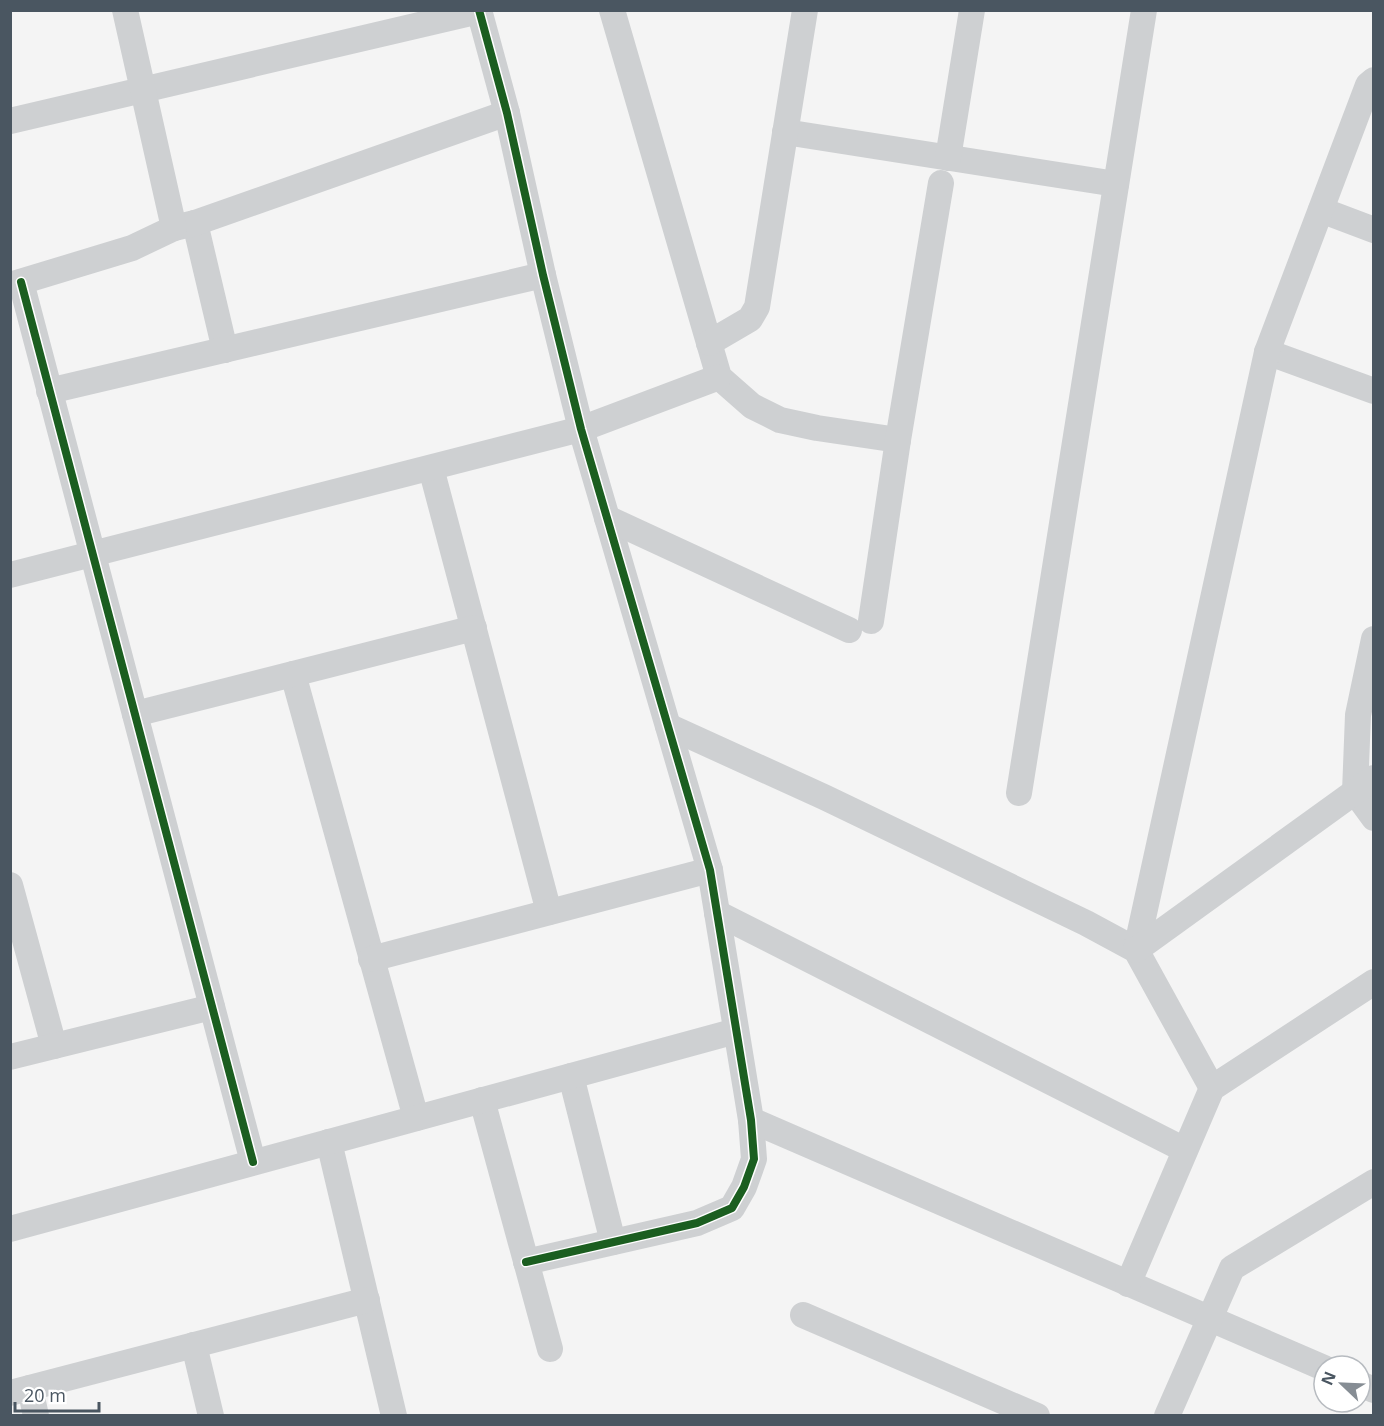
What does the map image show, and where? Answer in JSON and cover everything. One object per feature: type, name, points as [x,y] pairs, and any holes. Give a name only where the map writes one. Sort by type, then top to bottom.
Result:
[{"type":"street","points":[[125,10],[143,90],[184,226],[225,350]]},
{"type":"street","points":[[612,10],[718,377],[752,406],[780,420],[898,440]]},
{"type":"street","points":[[709,343],[750,319],[757,307],[805,10]]},
{"type":"street","points":[[948,158],[972,10]]},
{"type":"street","points":[[1019,793],[1144,10]]},
{"type":"street","points":[[10,122],[479,11],[507,113],[543,275],[581,429],[710,870],[751,1120],[754,1158],[744,1187],[732,1208],[698,1224],[526,1262]]},
{"type":"street","points":[[1136,950],[1267,352],[1368,85],[1374,80]]},
{"type":"street","points":[[254,1162],[49,391],[16,284],[132,248],[184,226],[507,113]]},
{"type":"street","points":[[785,132],[1116,184]]},
{"type":"street","points":[[607,518],[860,625],[898,440],[941,183]]},
{"type":"street","points":[[1321,210],[1374,230]]},
{"type":"street","points":[[49,391],[543,275]]},
{"type":"street","points":[[1267,352],[1374,391]]},
{"type":"street","points":[[10,575],[581,429],[718,377]]},
{"type":"street","points":[[431,468],[549,912]]},
{"type":"street","points":[[135,714],[474,628]]},
{"type":"street","points":[[1374,639],[1358,715],[1364,785],[1374,818]]},
{"type":"street","points":[[293,674],[416,1118]]},
{"type":"street","points":[[668,726],[824,797],[1086,922],[1136,950],[1212,1088]]},
{"type":"street","points":[[1136,950],[1364,785]]},
{"type":"street","points":[[371,959],[710,870]]},
{"type":"street","points":[[10,885],[54,1046]]},
{"type":"street","points":[[717,913],[1185,1150]]},
{"type":"street","points":[[1128,1284],[1212,1088],[1374,982]]},
{"type":"street","points":[[10,1057],[212,1007]]},
{"type":"street","points":[[10,1229],[736,1031]]},
{"type":"street","points":[[571,1076],[613,1242]]},
{"type":"street","points":[[482,1100],[550,1349]]},
{"type":"street","points":[[751,1120],[1312,1363]]},
{"type":"street","points":[[329,1142],[394,1416]]},
{"type":"street","points":[[1167,1416],[1232,1268],[1374,1182]]},
{"type":"street","points":[[36,1416],[20,1390],[367,1300]]},
{"type":"street","points":[[803,1315],[1037,1416]]},
{"type":"street","points":[[194,1345],[211,1416]]},
{"type":"cycle path","points":[[479,10],[507,113],[543,275],[581,429],[710,870],[751,1120],[754,1159],[744,1187],[732,1208],[697,1223],[526,1262]]},
{"type":"cycle path","points":[[21,282],[253,1162]]}]
